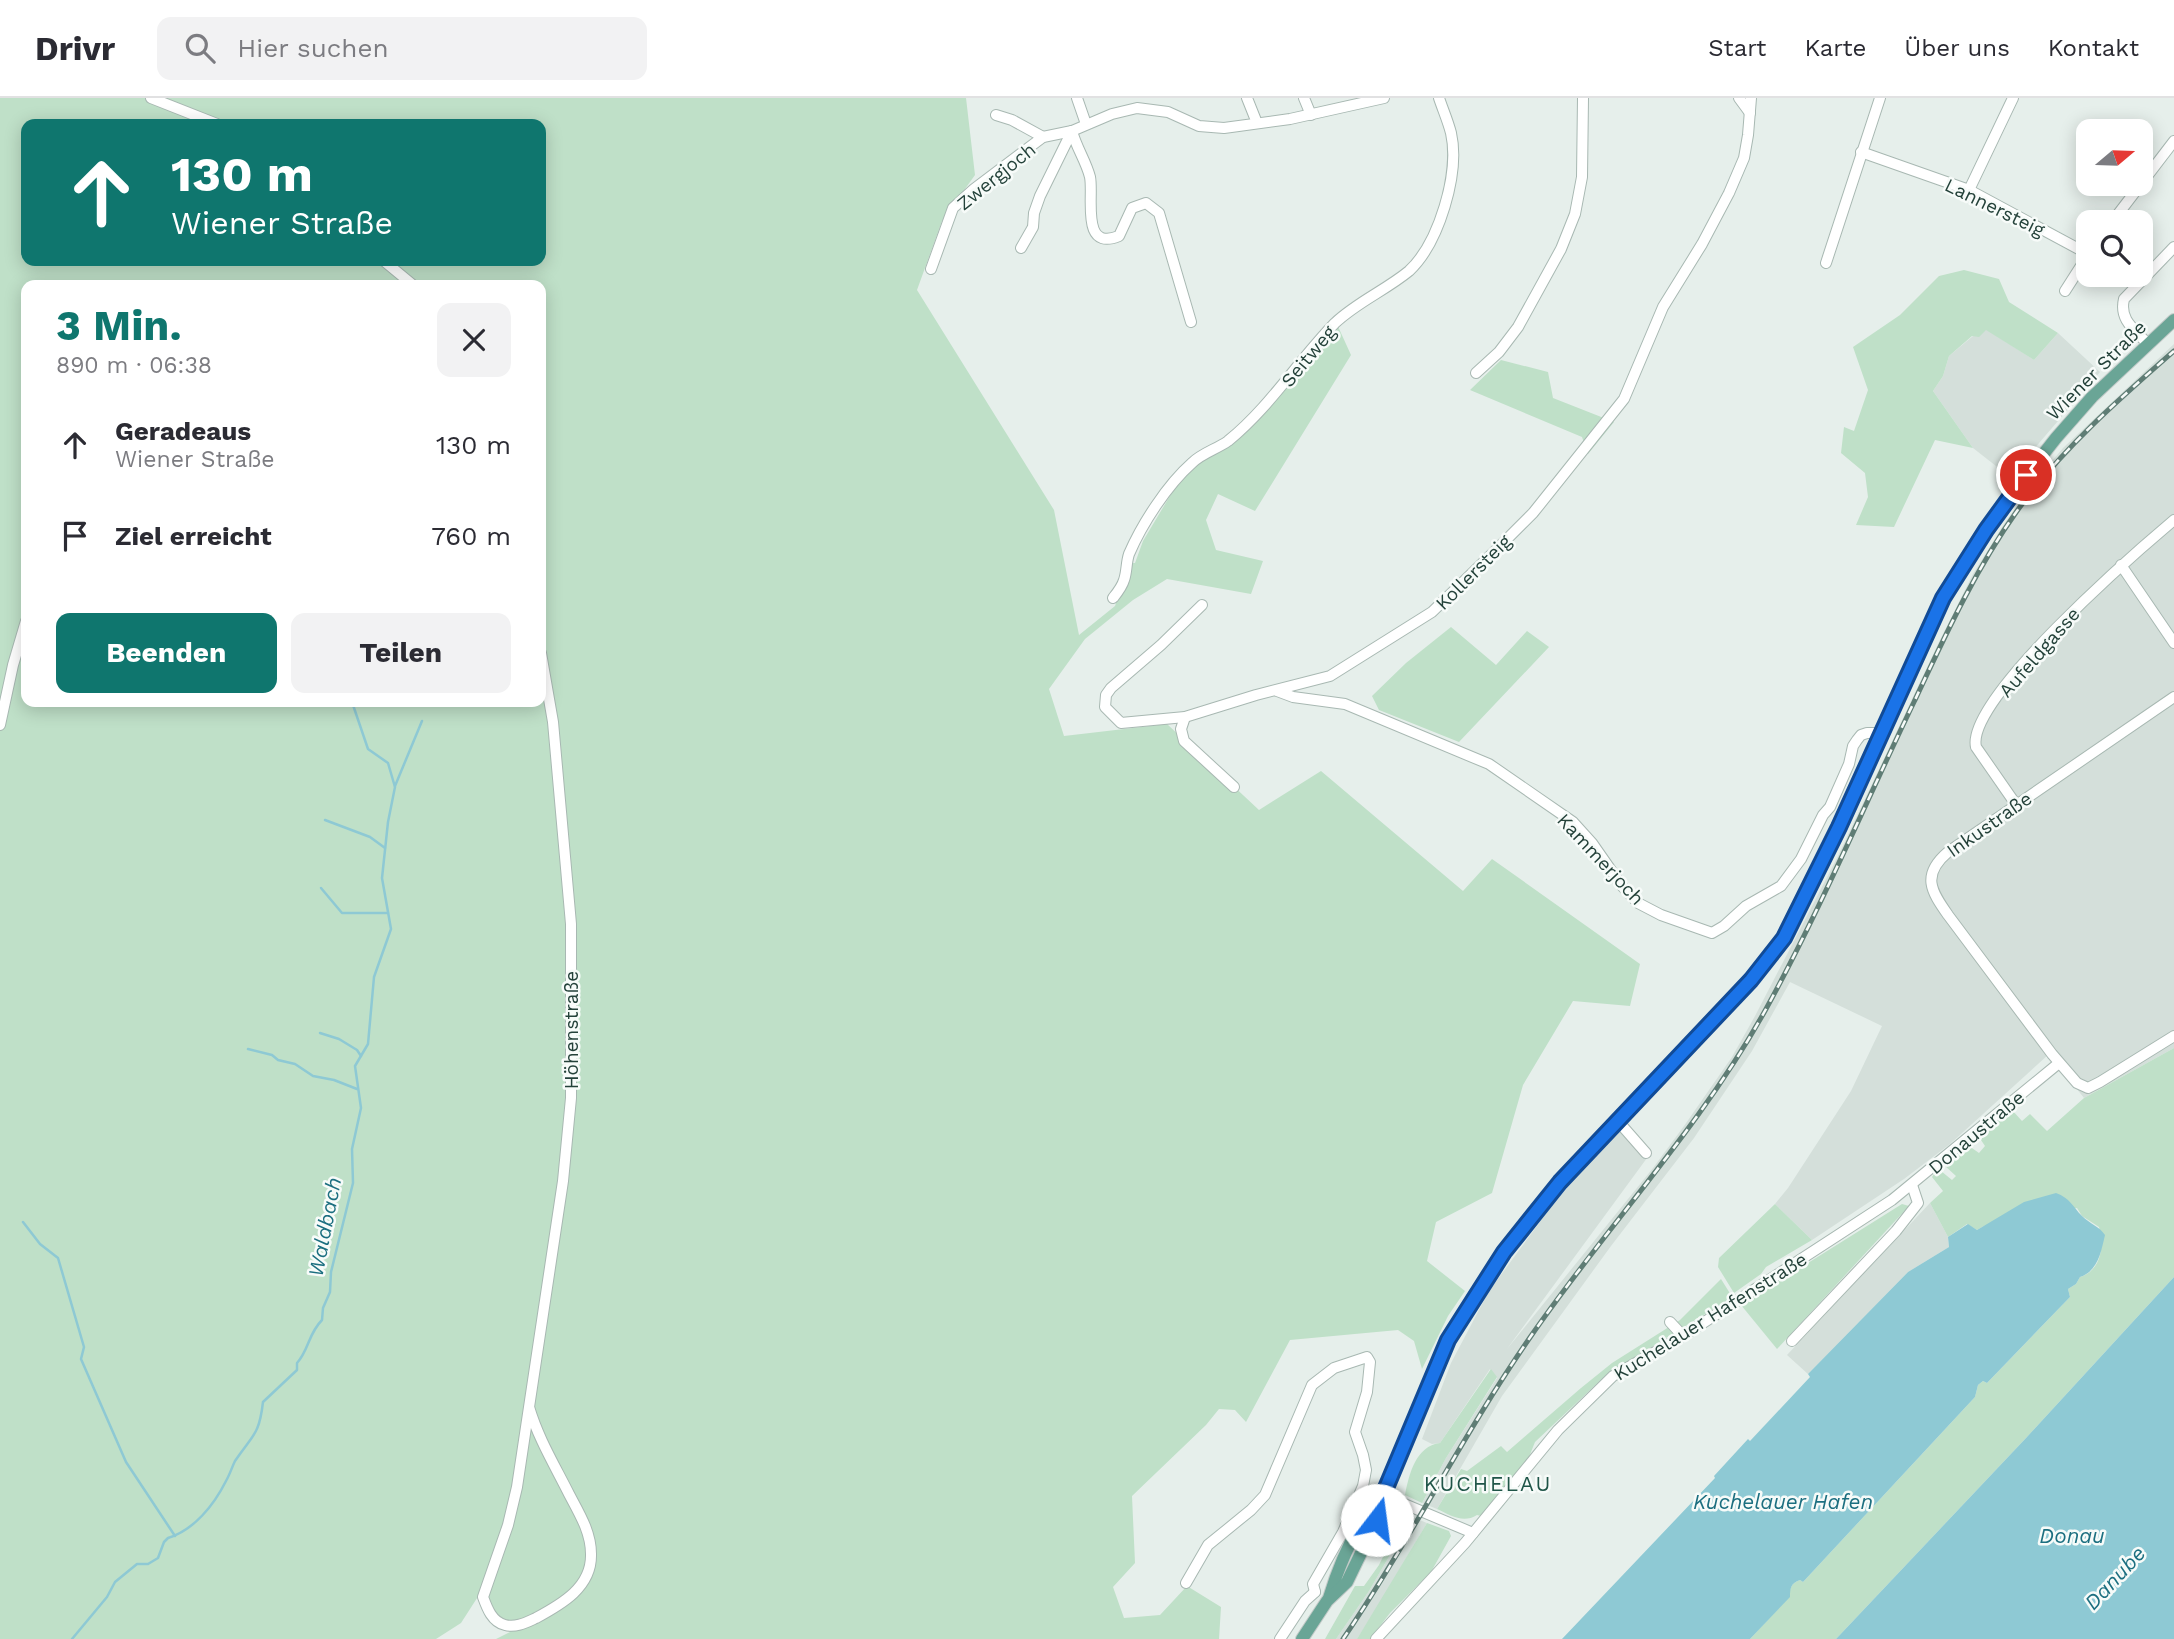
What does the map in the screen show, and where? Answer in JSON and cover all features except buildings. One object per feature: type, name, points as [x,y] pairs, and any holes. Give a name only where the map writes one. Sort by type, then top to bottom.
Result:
[{"type":"main road","name":"Wiener Straße","points":[[1302,1639],[1327,1601],[1347,1582],[1377,1520],[1383,1495],[1444,1349],[1504,1252],[1560,1182],[1751,980],[1784,938],[1811,887],[1943,598],[1986,530],[2065,427],[2092,397],[2174,320]]},
{"type":"street","points":[[151,98],[204,119]]},
{"type":"street","points":[[1077,98],[1086,124]]},
{"type":"street","points":[[1247,98],[1257,123]]},
{"type":"street","points":[[1304,98],[1311,116]]},
{"type":"street","name":"Zwergjoch","points":[[930,269],[953,208],[1044,137],[1072,131],[1111,114],[1137,108],[1168,112],[1199,126],[1224,128],[1311,116],[1384,98]]},
{"type":"street","name":"Seitweg","points":[[1113,598],[1124,582],[1127,559],[1135,541],[1161,499],[1192,462],[1227,441],[1245,424],[1280,390],[1304,358],[1336,323],[1416,263],[1437,228],[1452,173],[1451,134],[1438,98]]},
{"type":"street","points":[[1476,373],[1499,352],[1518,327],[1561,249],[1575,214],[1582,177],[1583,98]]},
{"type":"street","points":[[1739,98],[1750,113]]},
{"type":"street","name":"Kollersteig","points":[[1202,605],[1106,695],[1105,707],[1121,723],[1185,717],[1330,676],[1432,612],[1533,513],[1624,399],[1663,307],[1702,244],[1744,158],[1751,98]]},
{"type":"street","points":[[1826,263],[1880,98]]},
{"type":"street","points":[[1969,190],[2013,98]]},
{"type":"street","points":[[996,115],[1012,120],[1044,137]]},
{"type":"street","points":[[1021,248],[1034,227],[1034,213],[1040,196],[1072,131]]},
{"type":"street","points":[[1072,131],[1090,176],[1091,225],[1095,233],[1102,238],[1119,236],[1132,208],[1146,202],[1159,213],[1192,322]]},
{"type":"street","points":[[2121,210],[2174,141]]},
{"type":"street","name":"Lannersteig","points":[[1861,152],[1969,190],[2076,248]]},
{"type":"street","points":[[2148,344],[2124,317],[2124,299],[2174,247]]},
{"type":"street","points":[[390,266],[406,280]]},
{"type":"street","points":[[2065,290],[2076,273]]},
{"type":"street","name":"Aufeldgasse","points":[[2017,806],[1975,742],[1976,732],[2008,683],[2047,638],[2121,565],[2174,520]]},
{"type":"street","points":[[2121,565],[2174,643]]},
{"type":"street","points":[[0,725],[21,638]]},
{"type":"street","name":"Höhenstraße","points":[[529,1407],[540,1438],[584,1522],[592,1556],[589,1572],[569,1599],[526,1623],[514,1626],[505,1625],[493,1616],[483,1597],[509,1525],[563,1181],[571,1098],[570,924],[553,722],[546,682]]},
{"type":"street","name":"Kammerjoch","points":[[1277,691],[1293,697],[1345,704],[1489,764],[1573,822],[1638,903],[1661,915],[1712,933],[1746,906],[1781,886],[1801,859],[1823,815],[1830,807],[1850,764],[1853,746],[1861,735],[1882,733]]},
{"type":"street","name":"Inkustraße","points":[[2059,1063],[1936,899],[1931,885],[1933,870],[1944,856],[2174,697]]},
{"type":"street","points":[[1185,717],[1181,729],[1184,741],[1234,787]]},
{"type":"street","points":[[2059,1063],[2077,1083],[2091,1087],[2174,1036]]},
{"type":"street","name":"Donaustraße","points":[[1792,1341],[1896,1231],[1918,1203],[1912,1185],[2059,1063]]},
{"type":"street","points":[[1618,1120],[1646,1153]]},
{"type":"street","name":"Kuchelauer Hafenstraße","points":[[1376,1639],[1473,1533],[1573,1414],[1613,1376],[1683,1336],[1912,1185]]},
{"type":"street","points":[[1670,1322],[1683,1336]]},
{"type":"street","points":[[1185,1583],[1208,1545],[1265,1495],[1312,1385],[1334,1368],[1367,1357],[1370,1362],[1367,1392],[1355,1432],[1366,1470],[1363,1486],[1343,1532],[1313,1584],[1315,1592],[1327,1601]]},
{"type":"street","points":[[1383,1495],[1473,1533]]},
{"type":"street","points":[[1280,1639],[1305,1601],[1315,1592]]},
{"type":"shaded area","points":[[1986,329],[2034,360],[2058,333],[2100,372],[2010,477],[1973,448],[1933,391],[1943,376],[1949,356]]},
{"type":"shaded area","points":[[2174,344],[2174,1048],[2084,1098],[2049,1054],[1950,1144],[1904,1179],[1812,1240],[1775,1204],[1851,1091],[1882,1026],[1790,982],[1752,1051],[1694,1138],[1611,1246],[1502,1396],[1437,1509],[1422,1503],[1446,1458],[1497,1378],[1490,1369],[1440,1443],[1432,1444],[1422,1439],[1451,1363],[1489,1291],[1568,1184],[1620,1125],[1647,1158],[1507,1349],[1684,1126],[1732,1057],[1755,1016],[1838,856],[1973,574],[2004,524],[2063,448]]},
{"type":"shaded area","points":[[1930,1203],[1948,1237],[1949,1247],[1908,1272],[1808,1374],[1787,1355]]},
{"type":"shaded area","points":[[1412,1517],[1427,1523],[1377,1608],[1357,1639],[1336,1639],[1369,1591]]},
{"type":"green space","points":[[0,98],[966,98],[975,175],[942,221],[917,290],[1054,510],[1079,635],[1115,606],[1130,563],[1135,563],[1143,541],[1189,464],[1222,444],[1336,322],[1351,355],[1255,511],[1218,494],[1206,520],[1216,550],[1263,561],[1251,594],[1167,579],[1133,600],[1085,639],[1049,689],[1064,736],[1167,724],[1259,810],[1321,771],[1463,891],[1492,859],[1640,964],[1630,1006],[1573,1001],[1523,1085],[1492,1193],[1436,1222],[1427,1261],[1465,1291],[1448,1316],[1422,1369],[1414,1341],[1398,1330],[1290,1340],[1246,1422],[1235,1410],[1219,1409],[1206,1425],[1132,1496],[1135,1563],[1113,1587],[1124,1618],[1160,1615],[1187,1586],[1221,1607],[1219,1639],[496,1639],[510,1632],[504,1629],[479,1595],[461,1623],[436,1639],[0,1639]]},
{"type":"green space","points":[[1964,270],[1999,279],[2009,302],[2058,333],[2034,360],[1986,330],[1979,337],[1972,336],[1949,356],[1943,376],[1933,391],[1973,448],[1935,440],[1894,527],[1856,525],[1868,497],[1865,473],[1841,453],[1844,427],[1854,431],[1868,390],[1853,347],[1900,315],[1939,276]]},
{"type":"green space","points":[[1501,360],[1548,372],[1553,398],[1614,422],[1588,454],[1582,437],[1470,390]]},
{"type":"green space","points":[[1451,627],[1496,665],[1527,631],[1549,647],[1459,742],[1379,710],[1372,696],[1406,663]]},
{"type":"green space","points":[[2174,1048],[2174,1277],[1836,1639],[1750,1639],[1789,1597],[1793,1584],[1800,1580],[1803,1582],[1975,1397],[1978,1385],[1983,1381],[1987,1383],[2070,1297],[2068,1289],[2093,1269],[2100,1256],[2099,1227],[2082,1216],[2077,1208],[1984,1226],[1977,1230],[1967,1224],[1948,1237],[1930,1203],[1943,1191],[1932,1177],[1936,1171],[1941,1171],[1952,1180],[1956,1176],[1946,1164],[1969,1146],[1979,1153],[1985,1146],[1979,1137],[2010,1111],[2022,1121],[2030,1114],[2047,1131],[2084,1098]]},
{"type":"green space","points":[[1775,1204],[1812,1240],[1766,1267],[1761,1274],[1734,1293],[1718,1267],[1719,1258]]},
{"type":"green space","points":[[1902,1204],[1909,1206],[1777,1349],[1741,1305]]},
{"type":"green space","points":[[1721,1279],[1731,1298],[1606,1375],[1535,1442],[1529,1457],[1481,1516],[1462,1519],[1437,1509],[1461,1469],[1467,1471],[1501,1446],[1507,1452],[1612,1363],[1680,1320]]},
{"type":"green space","points":[[1491,1369],[1497,1377],[1446,1458],[1422,1503],[1405,1495],[1419,1455],[1432,1445],[1440,1443]]},
{"type":"green space","points":[[1404,1514],[1412,1517],[1369,1591],[1336,1639],[1325,1639],[1355,1586],[1364,1586],[1379,1565]]},
{"type":"green space","points":[[1427,1523],[1449,1531],[1451,1536],[1431,1572],[1390,1613],[1370,1639],[1357,1639]]},
{"type":"water","name":"Kuchelauer Hafen","points":[[2056,1193],[2068,1200],[2105,1235],[2095,1266],[2068,1289],[2070,1297],[1987,1383],[1983,1381],[1978,1385],[1975,1397],[1803,1582],[1800,1580],[1793,1584],[1790,1597],[1750,1639],[1562,1639],[1715,1478],[1748,1439],[1750,1441],[1810,1377],[1808,1374],[1908,1272],[1949,1247],[1948,1237],[1968,1224],[1977,1230],[2024,1202]]},
{"type":"water","name":"Donau","points":[[2174,1277],[2174,1639],[1836,1639],[2026,1438]]},
{"type":"waterway","name":"Waldbach","points":[[72,1639],[107,1597],[115,1582],[137,1564],[148,1564],[158,1558],[164,1542],[195,1523],[209,1507],[257,1428],[263,1402],[297,1370],[297,1363],[322,1320],[353,1183],[352,1149],[361,1108],[355,1066],[368,1044],[374,977],[391,929],[382,878],[395,787],[388,763],[368,749],[354,707]]},
{"type":"waterway","points":[[395,786],[422,721]]},
{"type":"waterway","points":[[325,820],[370,837],[385,848]]},
{"type":"waterway","points":[[321,888],[342,913],[388,913]]},
{"type":"waterway","points":[[320,1033],[339,1039],[357,1050],[361,1056]]},
{"type":"waterway","points":[[248,1049],[295,1064],[313,1076],[334,1080],[357,1089]]},
{"type":"waterway","points":[[23,1222],[40,1244],[58,1258],[84,1347],[81,1359],[126,1462],[175,1536]]},
{"type":"railway","points":[[1343,1639],[1506,1373],[1560,1295],[1713,1094],[1766,1009],[1805,934],[1949,628],[2002,533],[2034,489],[2071,446],[2174,351]]},
{"type":"district","name":"KUCHELAU","points":[[1488,1484]]},
{"type":"route","points":[[1377,1520],[1383,1495],[1444,1349],[1504,1252],[1560,1182],[1751,980],[1784,938],[1839,827],[1943,598],[1965,561],[2026,475]]},
{"type":"water label","name":"Danube","points":[[2115,1578]]}]
